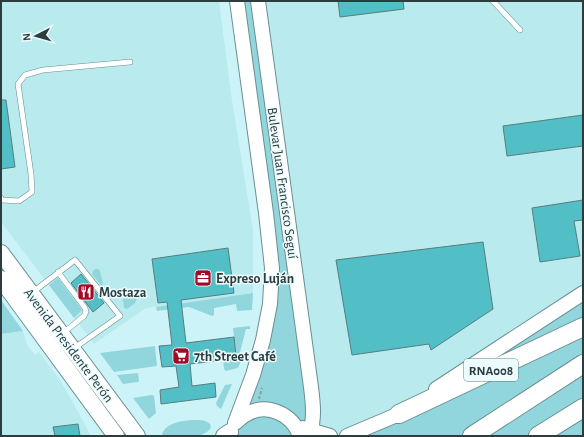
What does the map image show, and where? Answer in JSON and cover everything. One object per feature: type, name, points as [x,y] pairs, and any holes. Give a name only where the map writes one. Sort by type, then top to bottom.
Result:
[{"type":"highway","name":"RNA008","points":[[399,414],[583,327]]},
{"type":"highway","points":[[472,436],[583,364]]},
{"type":"highway","points":[[538,436],[583,408]]},
{"type":"main road","name":"Bulevar Juan Francisco Seguí","points":[[229,432],[253,375],[263,340],[270,304],[272,268],[237,1]]},
{"type":"main road","name":"Bulevar Juan Francisco Seguí","points":[[258,1],[311,387],[313,418],[304,432]]},
{"type":"main road","name":"Avenida Presidente Perón","points":[[1,253],[137,436]]},
{"type":"main road","name":"Avenida Presidente Perón","points":[[1,279],[116,436]]},
{"type":"main road","points":[[347,436],[399,414],[583,293]]},
{"type":"main road","points":[[229,432],[241,417],[256,410],[265,409],[274,410],[282,414],[304,432],[330,436]]},
{"type":"lane","points":[[493,1],[520,30]]},
{"type":"lane","points":[[1,198],[2,200],[19,200],[32,192],[31,174],[18,84],[25,75],[43,70],[130,62]]},
{"type":"lane","points":[[31,293],[75,260],[120,316],[72,349]]},
{"type":"lane","points":[[58,272],[85,308],[86,312],[84,316],[62,334]]},
{"type":"shaded area","points":[[1,1],[219,1],[231,94],[253,230],[253,293],[146,308],[94,344],[1,222]]},
{"type":"shaded area","points":[[237,1],[258,1],[311,431],[330,436],[228,436],[270,304]]},
{"type":"shaded area","points":[[258,1],[583,1],[583,293],[399,414],[347,436],[330,436],[311,431]]},
{"type":"shaded area","points":[[95,269],[100,271],[104,289],[92,274]]},
{"type":"shaded area","points":[[58,278],[82,310],[74,318],[49,285]]},
{"type":"shaded area","points":[[253,293],[252,310],[237,311],[236,304],[214,308],[214,315],[212,316],[189,307],[157,311],[156,307]]},
{"type":"shaded area","points":[[583,293],[583,436],[347,436],[399,414]]},
{"type":"shaded area","points":[[137,298],[135,303],[127,309],[124,308],[123,299]]},
{"type":"shaded area","points":[[1,300],[23,331],[1,334]]},
{"type":"shaded area","points":[[250,326],[250,329],[246,329],[238,360],[241,361],[238,368],[226,371],[224,369],[223,358],[236,356],[233,328]]},
{"type":"shaded area","points":[[23,331],[27,345],[35,355],[39,352],[60,380],[91,436],[1,436],[1,334]]},
{"type":"shaded area","points":[[155,346],[157,366],[114,372],[100,353]]},
{"type":"shaded area","points":[[138,373],[138,382],[123,384],[117,375]]},
{"type":"shaded area","points":[[232,384],[221,409],[216,403],[225,385]]},
{"type":"shaded area","points":[[154,396],[156,413],[149,419],[133,398]]},
{"type":"shaded area","points":[[191,420],[206,421],[210,424],[211,428],[199,436],[162,435],[166,428],[170,425]]},
{"type":"building","points":[[338,1],[403,1],[404,9],[340,17]]},
{"type":"building","points":[[1,100],[6,100],[15,167],[1,169]]},
{"type":"building","points":[[583,115],[583,146],[507,156],[503,126]]},
{"type":"building","points":[[583,200],[583,220],[574,221],[580,256],[540,262],[532,208]]},
{"type":"building","points":[[483,242],[493,309],[431,350],[429,344],[352,355],[336,260]]},
{"type":"building","points":[[228,248],[234,293],[181,300],[186,343],[234,337],[236,356],[216,361],[190,364],[192,386],[215,383],[216,397],[161,404],[160,390],[179,387],[176,366],[162,367],[159,346],[172,345],[167,302],[158,303],[152,259]]},
{"type":"building","points":[[81,274],[104,303],[93,312],[71,283]]},
{"type":"building","points":[[78,424],[80,436],[55,436],[53,427]]},
{"type":"place","name":"Expreso Luján","points":[[203,278]]},
{"type":"place","name":"Mostaza","points":[[86,292]]},
{"type":"place","name":"7th Street Café","points":[[181,356]]}]
